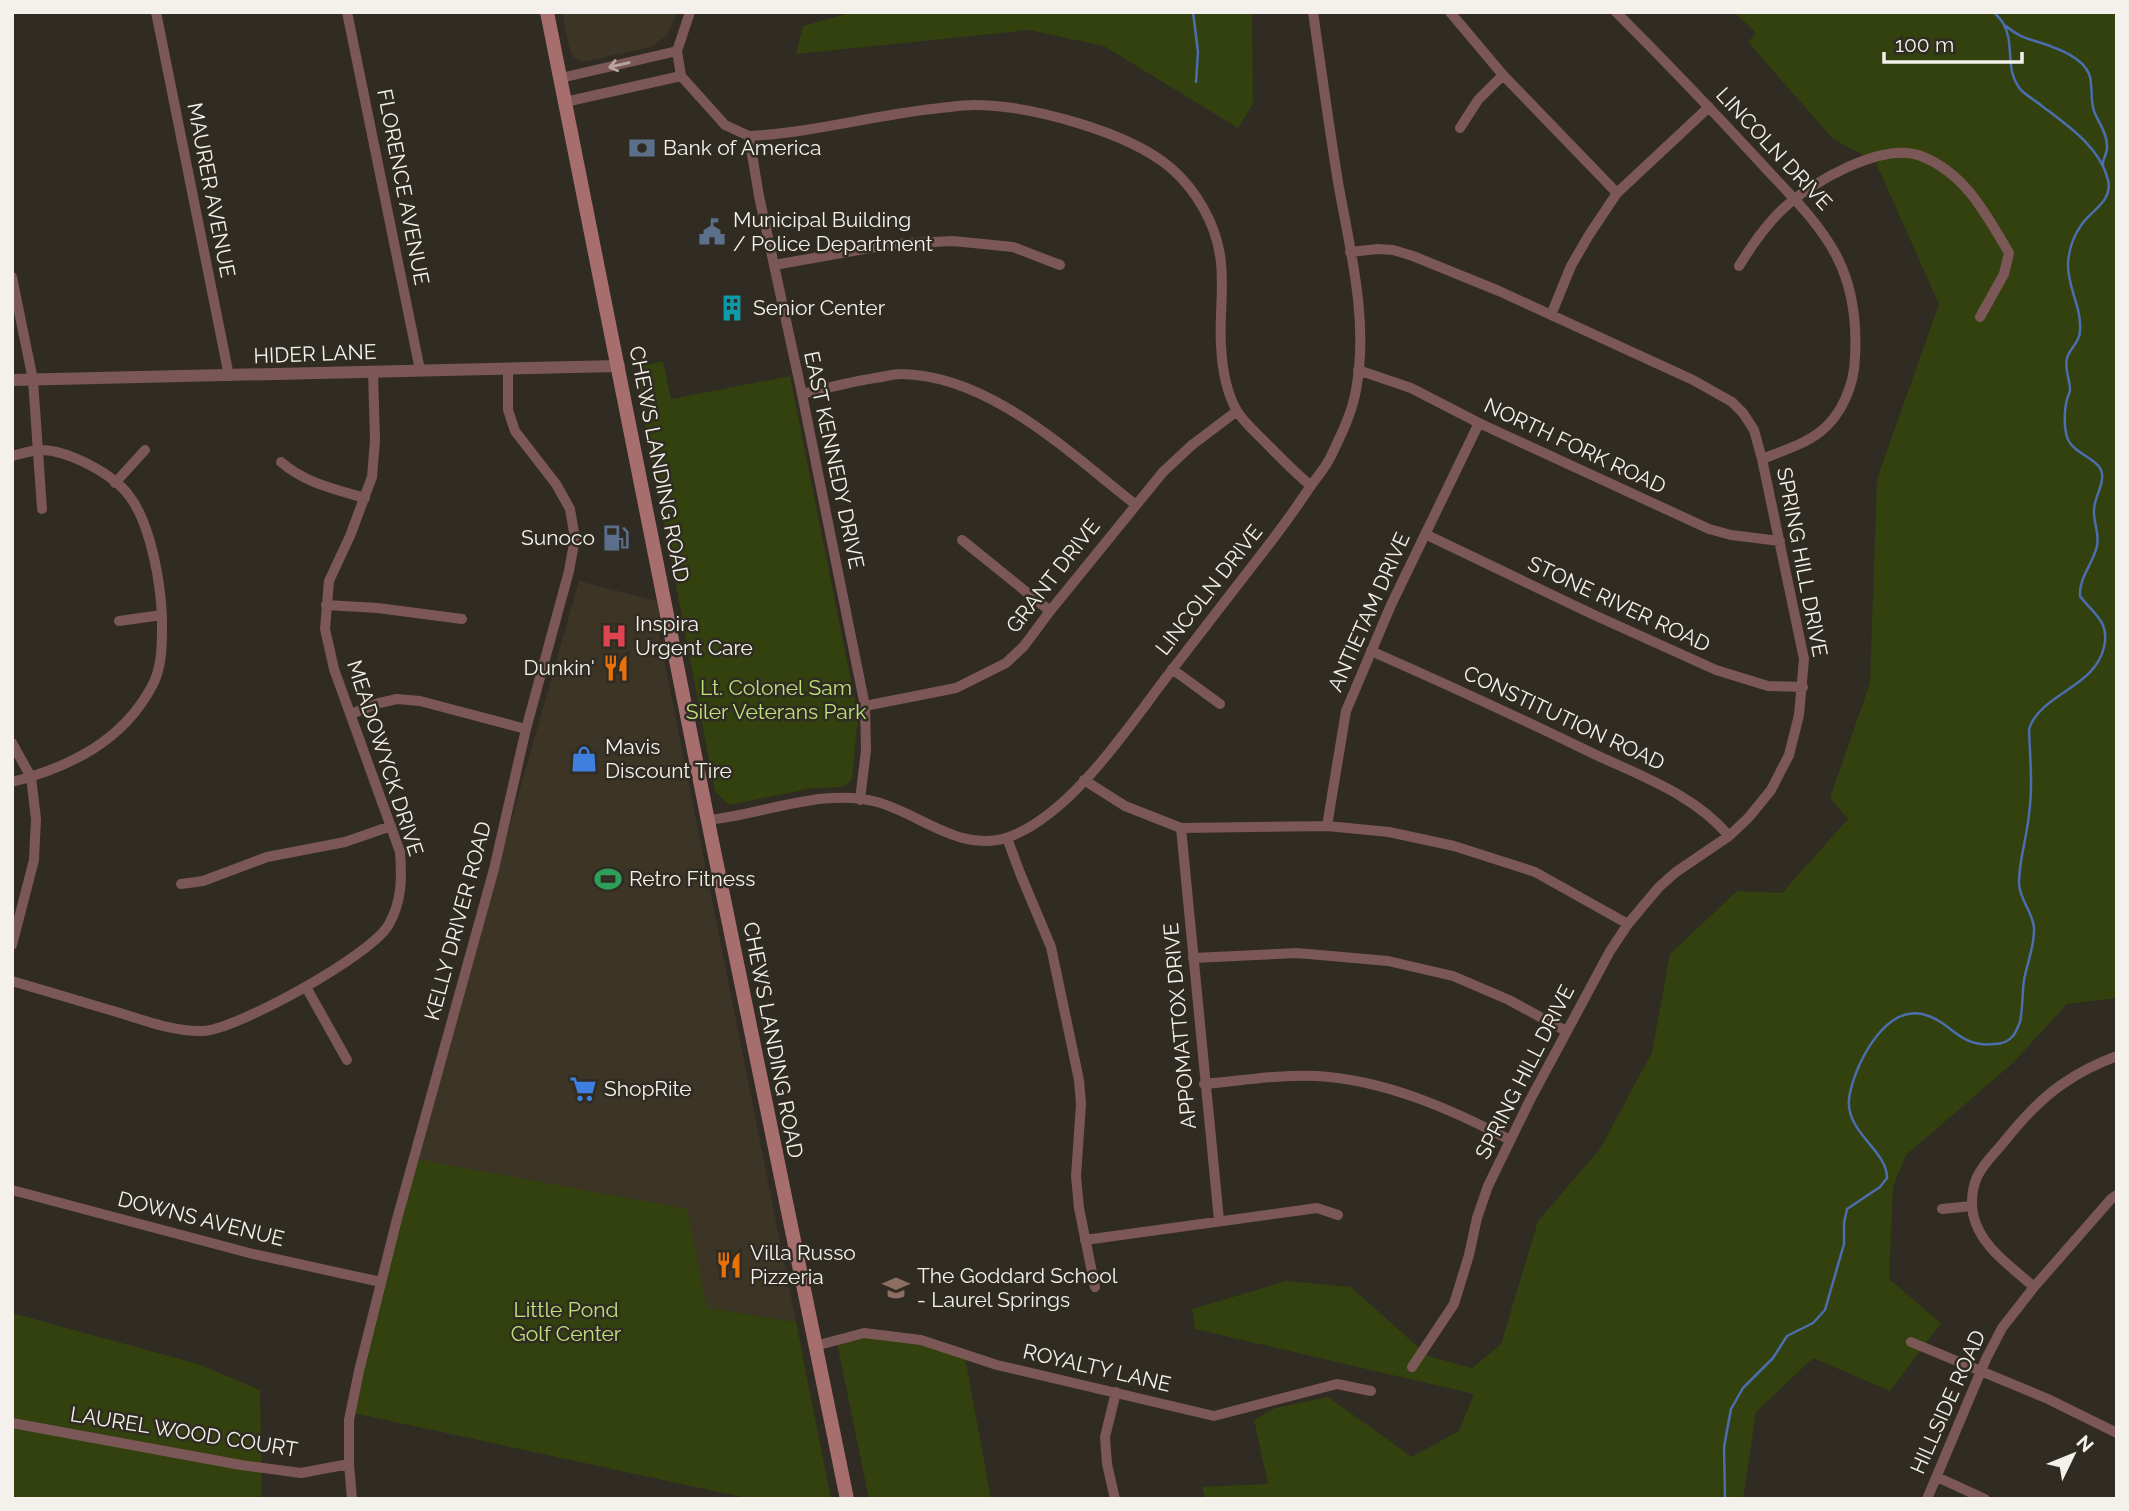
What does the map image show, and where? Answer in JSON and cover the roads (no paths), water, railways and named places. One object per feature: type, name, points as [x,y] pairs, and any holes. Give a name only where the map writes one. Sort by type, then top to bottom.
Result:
[{"type":"main road","name":"CHEWS LANDING ROAD","points":[[547,12],[847,1499]]},
{"type":"street","name":"MAURER AVENUE","points":[[156,12],[229,376]]},
{"type":"street","name":"FLORENCE AVENUE","points":[[347,12],[420,370]]},
{"type":"street","points":[[690,12],[677,51],[681,76],[725,125],[749,136],[782,134],[903,113],[973,105],[1018,109],[1075,122],[1145,149],[1172,169],[1193,192],[1209,219],[1220,255],[1221,344],[1225,377],[1237,411],[1293,471],[1311,486]]},
{"type":"street","name":"LINCOLN DRIVE","points":[[708,820],[811,800],[860,800],[876,802],[947,834],[968,840],[1007,838],[1035,824],[1084,780],[1289,518],[1330,460],[1356,392],[1360,351],[1359,307],[1325,105],[1313,12]]},
{"type":"street","points":[[1450,12],[1503,75],[1617,193]]},
{"type":"street","name":"LINCOLN DRIVE","points":[[1616,12],[1796,198],[1818,225],[1838,257],[1853,301],[1857,332],[1855,368],[1849,392],[1822,430],[1805,442],[1762,459]]},
{"type":"street","points":[[561,78],[677,51]]},
{"type":"street","points":[[1460,128],[1478,100],[1503,75]]},
{"type":"street","points":[[565,102],[681,76]]},
{"type":"street","points":[[1551,315],[1571,266],[1588,235],[1617,193],[1709,107]]},
{"type":"street","name":"EAST KENNEDY DRIVE","points":[[749,136],[758,196],[802,394],[865,706],[866,750],[860,800]]},
{"type":"street","points":[[1739,266],[1755,241],[1784,208],[1814,185],[1883,154],[1911,152],[1933,161],[1965,185],[2009,253],[2004,274],[1980,317]]},
{"type":"street","points":[[774,265],[893,244],[953,241],[1013,247],[1060,265]]},
{"type":"street","name":"SPRING HILL DRIVE","points":[[1350,252],[1378,248],[1413,256],[1499,291],[1693,380],[1732,402],[1754,430],[1804,659],[1799,715],[1789,755],[1771,789],[1749,817],[1729,836],[1676,872],[1659,887],[1628,924],[1611,951],[1566,1031],[1488,1186],[1454,1304],[1412,1367]]},
{"type":"street","points":[[12,277],[33,380],[42,509]]},
{"type":"street","name":"HIDER LANE","points":[[12,380],[619,366]]},
{"type":"street","name":"KELLY DRIVER ROAD","points":[[352,1499],[349,1420],[359,1371],[494,869],[526,729],[569,571],[575,538],[570,509],[556,484],[515,431],[508,410],[508,368]]},
{"type":"street","name":"NORTH FORK ROAD","points":[[1358,370],[1411,388],[1479,423],[1709,528],[1731,535],[1780,541]]},
{"type":"street","name":"MEADOWYCK DRIVE","points":[[12,982],[160,1025],[202,1031],[216,1029],[306,987],[369,946],[389,926],[403,881],[400,852],[334,669],[326,629],[329,581],[350,536],[372,477],[375,440],[373,372]]},
{"type":"street","points":[[802,394],[900,374],[943,379],[990,398],[1047,435],[1135,504]]},
{"type":"street","name":"GRANT DRIVE","points":[[865,706],[956,688],[1006,663],[1024,646],[1163,472],[1192,445],[1237,411]]},
{"type":"street","name":"ANTIETAM DRIVE","points":[[1327,826],[1346,711],[1425,534],[1479,423]]},
{"type":"street","points":[[12,456],[38,450],[78,457],[130,496],[147,531],[162,599],[163,649],[153,684],[131,719],[98,747],[65,765],[12,782]]},
{"type":"street","points":[[115,483],[145,450]]},
{"type":"street","points":[[281,462],[309,481],[365,498]]},
{"type":"street","name":"STONE RIVER ROAD","points":[[1425,534],[1716,670],[1768,686],[1803,687]]},
{"type":"street","points":[[962,540],[1050,611]]},
{"type":"street","points":[[326,605],[378,608],[463,619]]},
{"type":"street","points":[[118,621],[162,615]]},
{"type":"street","name":"CONSTITUTION ROAD","points":[[1371,651],[1492,704],[1667,789],[1704,810],[1729,836]]},
{"type":"street","points":[[1172,670],[1220,704]]},
{"type":"street","points":[[351,715],[397,699],[420,701],[526,729]]},
{"type":"street","points":[[12,743],[31,777],[36,819],[34,860],[12,944]]},
{"type":"street","points":[[1084,780],[1125,806],[1181,828],[1327,826],[1402,835],[1454,846],[1535,872],[1628,924]]},
{"type":"street","points":[[181,884],[203,881],[267,857],[345,842],[391,826]]},
{"type":"street","name":"APPOMATTOX DRIVE","points":[[1181,828],[1219,1220]]},
{"type":"street","points":[[1007,838],[1051,947],[1079,1080],[1081,1104],[1076,1176],[1095,1287]]},
{"type":"street","points":[[1194,958],[1297,953],[1388,961],[1453,976],[1509,1000],[1566,1031]]},
{"type":"street","points":[[306,987],[348,1060]]},
{"type":"street","points":[[2034,1287],[1984,1240],[1972,1206],[1973,1189],[1978,1174],[2024,1118],[2047,1095],[2066,1081],[2117,1056]]},
{"type":"street","points":[[1204,1084],[1315,1076],[1358,1081],[1410,1096],[1469,1119],[1510,1140]]},
{"type":"street","name":"DOWNS AVENUE","points":[[12,1190],[253,1254],[381,1282]]},
{"type":"street","name":"HILLSIDE ROAD","points":[[1927,1499],[1981,1371],[2007,1319],[2117,1195]]},
{"type":"street","points":[[1942,1209],[1972,1206]]},
{"type":"street","points":[[1085,1240],[1317,1208],[1338,1214]]},
{"type":"street","name":"ROYALTY LANE","points":[[815,1346],[864,1333],[921,1339],[997,1365],[1214,1416],[1337,1384],[1371,1391]]},
{"type":"street","points":[[1911,1342],[2048,1399],[2117,1433]]},
{"type":"street","points":[[1115,1499],[1107,1464],[1105,1437],[1116,1392]]},
{"type":"street","name":"LAUREL WOOD COURT","points":[[12,1423],[241,1465],[301,1473],[349,1464]]},
{"type":"street","points":[[1937,1478],[1985,1499]]},
{"type":"waterway","points":[[1193,12],[1198,52],[1196,82]]},
{"type":"waterway","points":[[1725,1499],[1724,1447],[1731,1409],[1743,1388],[1773,1358],[1787,1336],[1813,1323],[1825,1310],[1844,1244],[1847,1209],[1880,1187],[1887,1178],[1881,1159],[1860,1132],[1850,1111],[1852,1086],[1872,1042],[1883,1029],[1908,1014],[1932,1017],[1963,1038],[1982,1044],[2007,1041],[2018,1028],[2024,980],[2034,934],[2033,922],[2021,895],[2019,883],[2030,803],[2029,729],[2035,717],[2045,707],[2090,672],[2099,661],[2105,644],[2103,625],[2080,596],[2082,583],[2097,546],[2094,510],[2102,474],[2097,464],[2070,443],[2065,419],[2070,390],[2066,362],[2080,331],[2079,314],[2068,272],[2069,253],[2079,228],[2105,199],[2108,180],[2098,157],[2082,138],[2021,90],[2011,66],[2007,33],[1994,12]]},
{"type":"waterway","points":[[2006,26],[2023,37],[2067,53],[2084,65],[2090,77],[2093,108],[2107,141],[2103,166]]},
{"type":"place","name":"Bank of America","points":[[642,148]]},
{"type":"place","name":"Municipal Building / Police Department","points":[[712,232]]},
{"type":"place","name":"Senior Center","points":[[732,308]]},
{"type":"place","name":"Sunoco","points":[[616,538]]},
{"type":"place","name":"Inspira Urgent Care","points":[[614,636]]},
{"type":"place","name":"Dunkin'","points":[[616,668]]},
{"type":"place","name":"Mavis Discount Tire","points":[[584,759]]},
{"type":"place","name":"Retro Fitness","points":[[608,879]]},
{"type":"place","name":"ShopRite","points":[[583,1089]]},
{"type":"place","name":"Villa Russo Pizzeria","points":[[729,1265]]},
{"type":"place","name":"The Goddard School - Laurel Springs","points":[[896,1288]]},
{"type":"park label","name":"Lt. Colonel Sam Siler Veterans Park","points":[[776,700]]},
{"type":"park label","name":"Little Pond Golf Center","points":[[566,1322]]}]
